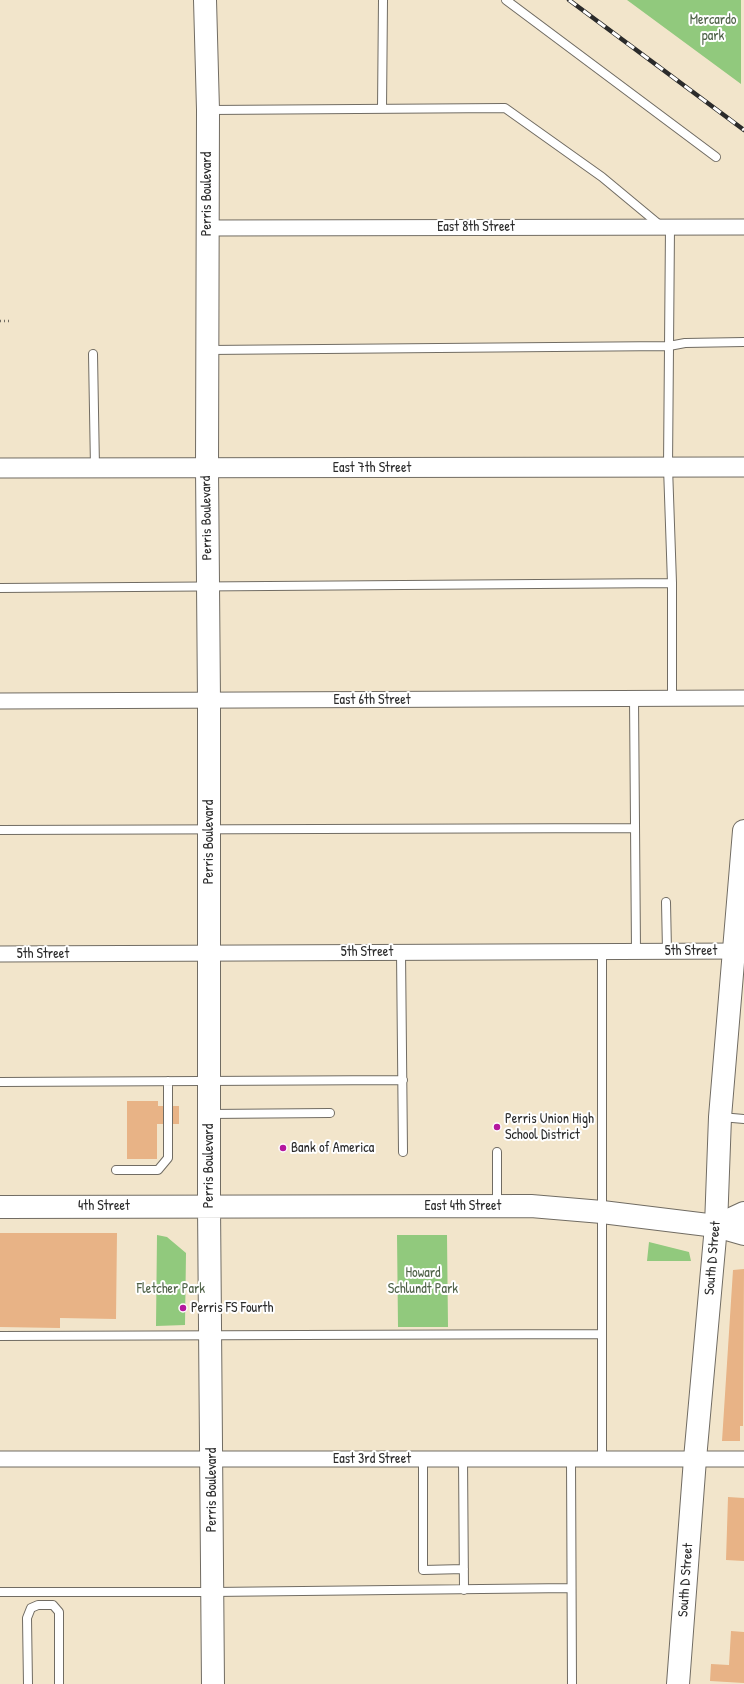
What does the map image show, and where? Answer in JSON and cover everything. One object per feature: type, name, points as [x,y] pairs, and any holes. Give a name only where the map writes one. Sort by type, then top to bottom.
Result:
[{"type":"main road","name":"Perris Boulevard","points":[[206,0],[208,110],[206,468],[209,700],[209,1206],[213,1684]]},
{"type":"main road","name":"South D Street","points":[[678,1684],[695,1459],[716,1226],[720,1117],[739,951],[744,831]]},
{"type":"main road","name":"East 4th Street","points":[[209,1206],[531,1206],[602,1212],[716,1226],[744,1234]]},
{"type":"main road","name":"4th Street","points":[[0,1207],[209,1206]]},
{"type":"main road","points":[[716,1226],[744,1213]]},
{"type":"street","name":"East 8th Street","points":[[207,228],[744,227]]},
{"type":"street","name":"East 7th Street","points":[[0,468],[744,467]]},
{"type":"street","name":"East 6th Street","points":[[0,701],[744,698]]},
{"type":"street","name":"5th Street","points":[[0,954],[739,951]]},
{"type":"street","name":"East 3rd Street","points":[[0,1459],[744,1459]]},
{"type":"lane","points":[[382,0],[382,109]]},
{"type":"lane","points":[[506,0],[716,158]]},
{"type":"lane","points":[[208,110],[505,108],[602,177],[666,227],[669,346],[668,467],[672,583],[672,698]]},
{"type":"lane","points":[[207,350],[669,346],[685,343],[744,342]]},
{"type":"lane","points":[[93,354],[95,468]]},
{"type":"lane","points":[[0,588],[672,583]]},
{"type":"lane","points":[[634,698],[636,951]]},
{"type":"lane","points":[[0,830],[635,828]]},
{"type":"lane","points":[[666,902],[667,951]]},
{"type":"lane","points":[[602,951],[602,1459]]},
{"type":"lane","points":[[401,952],[403,1152]]},
{"type":"lane","points":[[0,1082],[403,1080]]},
{"type":"lane","points":[[116,1170],[158,1170],[168,1158],[168,1081]]},
{"type":"lane","points":[[209,1114],[330,1113]]},
{"type":"lane","points":[[720,1117],[744,1119]]},
{"type":"lane","points":[[497,1206],[498,1152]]},
{"type":"lane","points":[[0,1336],[602,1334]]},
{"type":"lane","points":[[423,1459],[423,1570],[464,1569]]},
{"type":"lane","points":[[463,1459],[464,1590]]},
{"type":"lane","points":[[571,1459],[572,1684]]},
{"type":"lane","points":[[0,1592],[213,1592],[571,1588]]},
{"type":"lane","points":[[28,1684],[27,1618],[31,1608],[38,1605],[53,1605],[59,1612],[59,1684]]},
{"type":"path","points":[[0,321],[10,321]]},
{"type":"green space","name":"Mercardo park","points":[[627,0],[741,0],[741,84]]},
{"type":"green space","name":"Fletcher Park","points":[[157,1235],[167,1237],[186,1253],[185,1325],[156,1326]]},
{"type":"green space","name":"Howard Schlundt Park","points":[[397,1235],[447,1235],[448,1327],[398,1327]]},
{"type":"green space","points":[[649,1242],[689,1252],[691,1261],[647,1261]]},
{"type":"building","points":[[127,1101],[158,1101],[158,1106],[179,1106],[179,1124],[157,1124],[157,1159],[127,1159]]},
{"type":"building","points":[[0,1233],[117,1233],[116,1319],[60,1318],[60,1328],[0,1327]]},
{"type":"building","points":[[744,1269],[743,1426],[740,1426],[740,1441],[722,1441],[733,1270]]},
{"type":"building","points":[[728,1497],[744,1498],[744,1561],[726,1560]]},
{"type":"building","points":[[731,1631],[744,1632],[744,1683],[710,1681],[711,1664],[729,1665]]},
{"type":"railway","points":[[569,0],[744,130]]},
{"type":"place","name":"Perris Union High School District","points":[[497,1127]]},
{"type":"place","name":"Bank of America","points":[[283,1148]]},
{"type":"place","name":"Perris FS Fourth","points":[[183,1308]]}]
